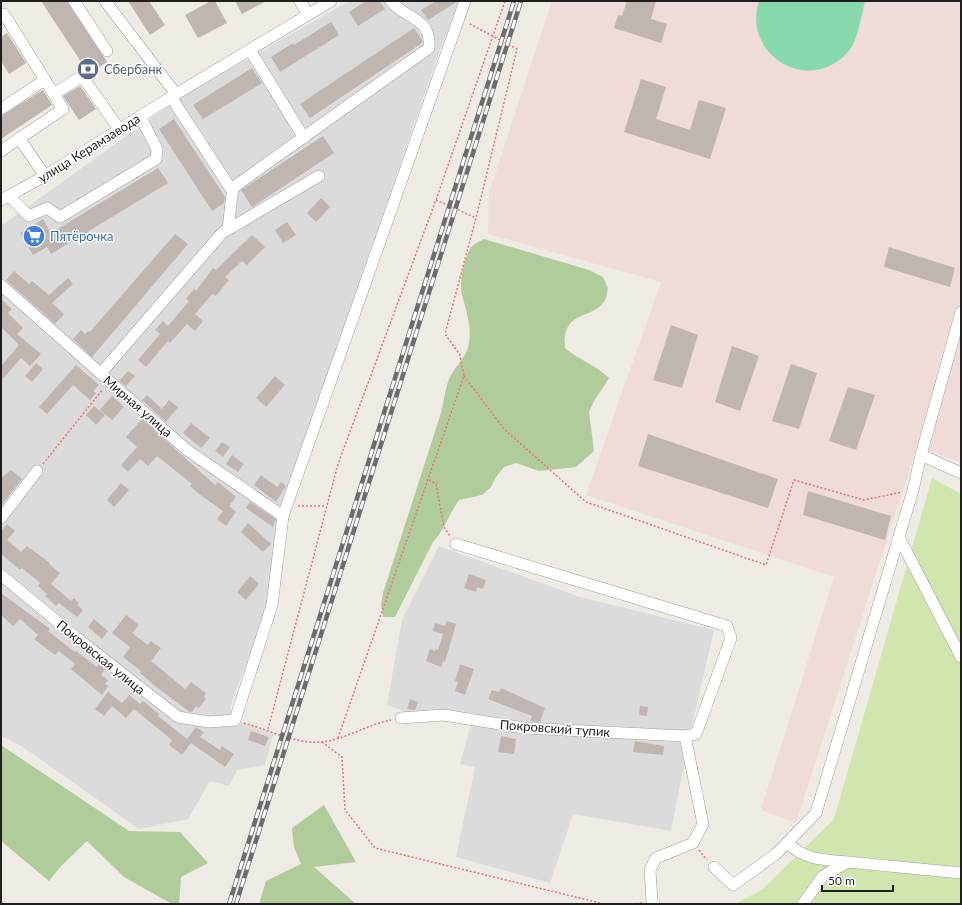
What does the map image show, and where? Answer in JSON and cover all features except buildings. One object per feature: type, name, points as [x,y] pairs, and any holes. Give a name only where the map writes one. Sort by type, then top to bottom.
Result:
[{"type":"street","points":[[74,1],[107,51]]},
{"type":"street","points":[[104,1],[174,96],[231,189],[429,48],[430,38],[417,18],[394,6],[391,1]]},
{"type":"street","points":[[300,1],[308,14]]},
{"type":"street","name":"улица Керамзавода","points":[[5,198],[45,176],[140,116],[331,1]]},
{"type":"street","points":[[234,720],[272,605],[285,511],[465,1]]},
{"type":"street","points":[[1,16],[4,14],[64,109],[1,151]]},
{"type":"street","points":[[250,50],[304,138]]},
{"type":"street","points":[[54,94],[82,76],[119,129]]},
{"type":"street","points":[[1,109],[45,80]]},
{"type":"street","points":[[5,198],[29,216],[47,208],[60,217],[156,159],[157,150],[140,116]]},
{"type":"street","points":[[20,138],[45,176]]},
{"type":"street","points":[[100,373],[222,232],[319,176]]},
{"type":"street","points":[[228,229],[233,187]]},
{"type":"street","name":"Мирная улица","points":[[1,285],[187,450],[285,511]]},
{"type":"street","points":[[714,867],[733,885],[776,854],[816,814],[913,490],[921,455],[961,312]]},
{"type":"street","points":[[921,455],[961,473]]},
{"type":"street","points":[[1,518],[37,471]]},
{"type":"street","points":[[898,537],[961,657]]},
{"type":"street","points":[[456,544],[727,626],[731,638],[696,734],[685,736],[703,824],[693,842],[656,858],[650,870],[652,902],[654,904]]},
{"type":"street","name":"Покровская улица","points":[[1,575],[77,638],[178,718],[209,722],[234,720]]},
{"type":"street","name":"Покровский тупик","points":[[401,718],[444,715],[524,728],[685,736]]},
{"type":"street","points":[[787,843],[797,852],[815,860],[961,873]]},
{"type":"street","points":[[803,904],[823,876],[848,862]]},
{"type":"path","points":[[268,729],[338,464],[436,200],[505,1]]},
{"type":"path","points":[[459,18],[517,49],[476,218],[445,334],[460,355],[464,376],[504,430],[586,502],[766,565],[794,480],[864,500],[913,490]]},
{"type":"path","points":[[436,200],[476,218]]},
{"type":"path","points":[[338,738],[464,376]]},
{"type":"path","points":[[37,471],[110,381]]},
{"type":"path","points":[[429,480],[436,484],[444,527],[456,544]]},
{"type":"path","points":[[285,511],[326,506]]},
{"type":"path","points":[[234,720],[268,729],[288,738],[308,742],[322,742],[338,738],[368,726],[401,718]]},
{"type":"path","points":[[322,742],[342,757],[345,810],[375,848],[604,904]]},
{"type":"path","points":[[693,842],[714,867]]},
{"type":"shaded area","points":[[349,1],[459,1],[438,55],[282,507],[268,605],[230,707],[235,720],[273,734],[265,765],[237,770],[229,786],[210,781],[188,819],[139,829],[23,747],[1,736],[1,226],[181,97]]},
{"type":"shaded area","points":[[552,1],[961,1],[961,463],[917,446],[796,823],[761,810],[834,577],[586,495],[661,282],[488,234],[489,193]]},
{"type":"shaded area","points":[[439,546],[580,597],[714,630],[691,730],[671,831],[573,814],[550,883],[456,857],[475,767],[460,764],[474,713],[442,709],[406,712],[387,705],[402,620]]},
{"type":"green space","points":[[759,1],[865,1],[858,32],[851,48],[836,63],[818,70],[801,70],[784,64],[770,54],[761,39],[756,21]]},
{"type":"green space","points":[[484,239],[589,270],[603,277],[608,288],[605,300],[593,311],[573,321],[568,327],[565,335],[565,348],[604,373],[609,378],[594,401],[589,412],[594,451],[576,467],[539,471],[516,463],[504,467],[496,477],[491,487],[482,495],[459,500],[441,532],[433,542],[395,617],[383,617],[381,605],[383,593],[441,413],[447,386],[452,373],[464,357],[468,348],[470,337],[469,325],[461,290],[464,264],[471,247]]},
{"type":"green space","points":[[932,478],[961,494],[961,904],[734,904],[762,890],[834,819]]},
{"type":"green space","points":[[1,745],[129,831],[180,832],[208,863],[181,877],[179,904],[172,904],[124,877],[87,841],[61,866],[49,881],[1,841]]},
{"type":"green space","points":[[324,805],[356,862],[314,867],[356,904],[259,904],[266,881],[301,864],[294,847],[292,828]]},
{"type":"railway","points":[[229,904],[514,1]]},
{"type":"railway","points":[[236,904],[521,1]]},
{"type":"place","name":"Сбербанк","points":[[88,69]]},
{"type":"place","name":"Пятёрочка","points":[[34,236]]}]
